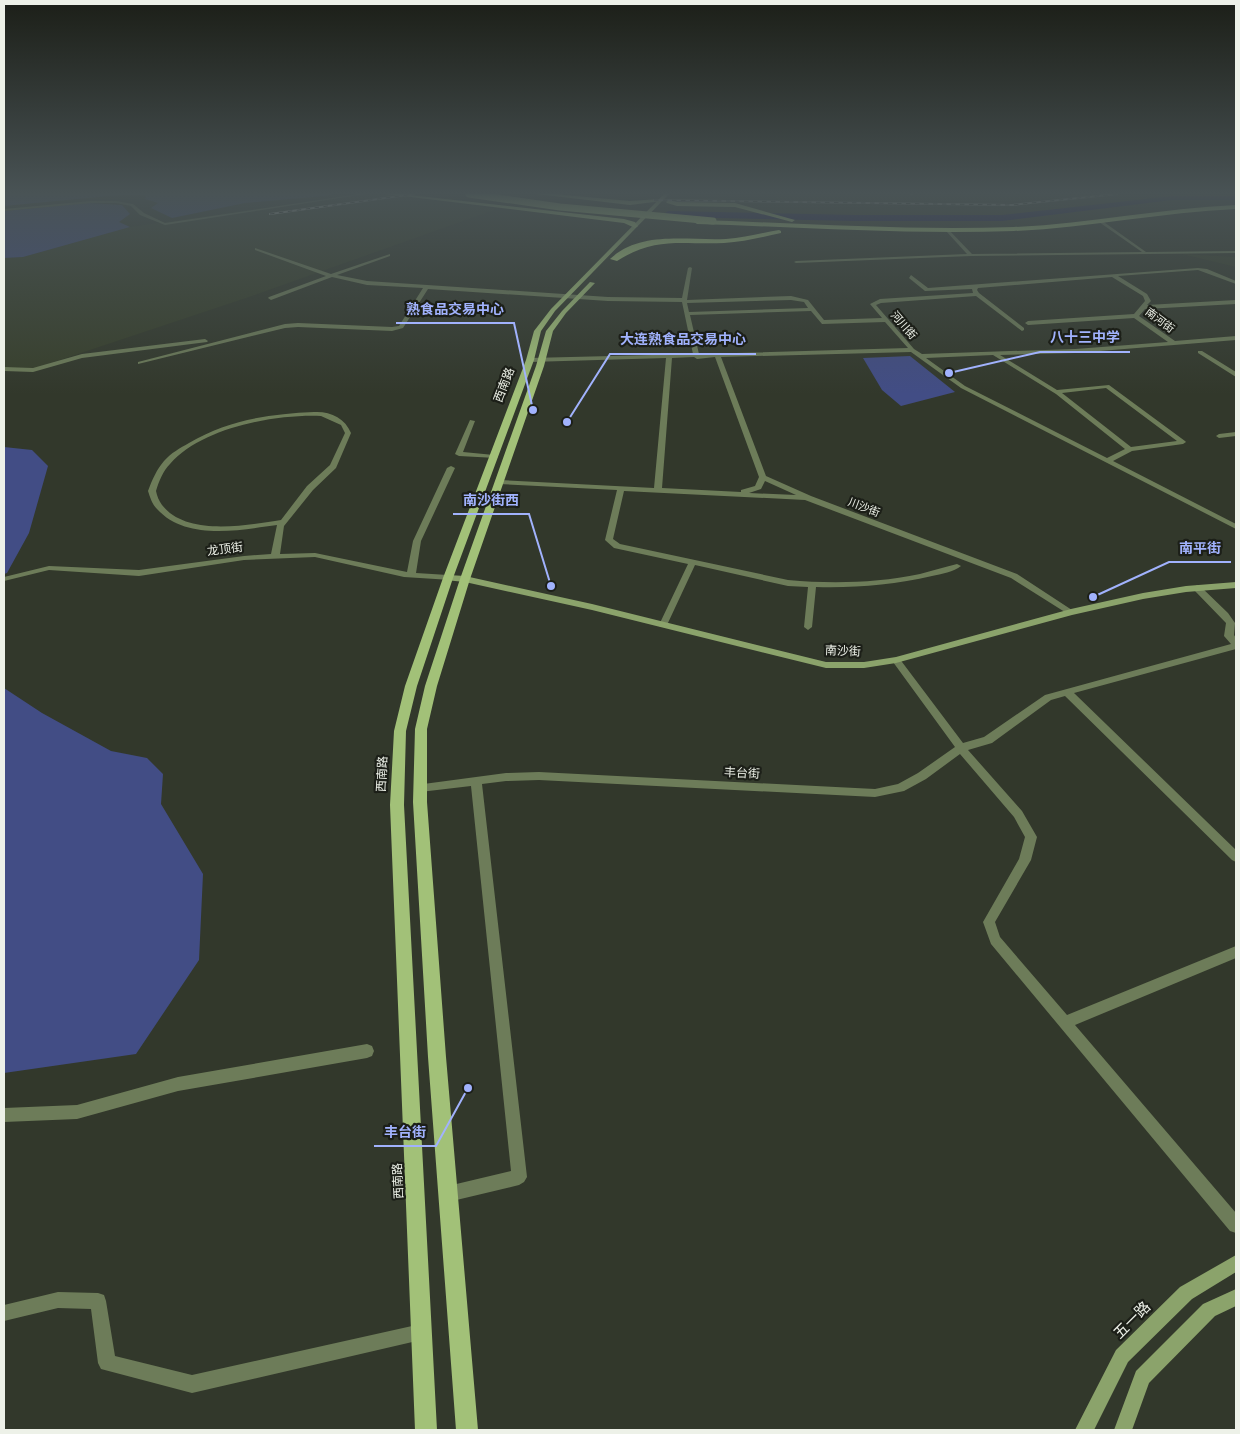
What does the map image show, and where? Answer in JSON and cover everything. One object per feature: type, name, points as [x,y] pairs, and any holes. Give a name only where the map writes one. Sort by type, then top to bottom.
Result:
[{"type":"main road","name":"西南路","points":[[426,1430],[397,805],[400,731],[411,686],[448,578],[530,360],[538,330],[567,296],[601,261]]},
{"type":"main road","name":"西南路","points":[[608,265],[612,261]]},
{"type":"main road","points":[[467,1430],[437,1057],[420,788],[421,730],[431,686],[465,579],[542,360],[550,331],[564,312],[596,278]]},
{"type":"street","points":[[290,261],[331,276],[367,282],[578,297],[684,301],[791,298],[806,301],[822,322],[886,320]]},
{"type":"street","points":[[271,298],[372,261]]},
{"type":"street","points":[[796,262],[823,261]]},
{"type":"street","points":[[690,268],[684,301],[697,357]]},
{"type":"street","name":"河川街","points":[[1236,283],[1198,269],[1032,280],[977,290],[880,301],[874,304],[912,350],[963,387],[1236,527]]},
{"type":"street","name":"南河街","points":[[1112,275],[1145,295],[1148,301],[1136,316],[1174,343]]},
{"type":"street","points":[[911,277],[927,290],[977,290],[1022,329]]},
{"type":"street","points":[[140,363],[285,326],[392,329],[401,327],[426,287]]},
{"type":"street","points":[[1144,307],[1236,302]]},
{"type":"street","points":[[686,314],[812,309]]},
{"type":"street","points":[[1028,324],[1136,316]]},
{"type":"street","name":"河川街","points":[[920,356],[1075,351],[1236,338]]},
{"type":"street","points":[[4,369],[33,370],[82,356],[236,339]]},
{"type":"street","points":[[530,360],[912,350]]},
{"type":"street","points":[[1200,352],[1236,375]]},
{"type":"street","points":[[995,354],[1056,392],[1130,449]]},
{"type":"street","points":[[718,356],[764,477],[758,487],[736,494]]},
{"type":"street","points":[[658,490],[669,357]]},
{"type":"street","points":[[1056,392],[1107,386],[1183,442],[1130,449],[1106,461]]},
{"type":"street","points":[[275,557],[280,526],[310,488],[333,466],[348,433],[344,424],[323,414],[289,414],[265,417],[226,429],[199,439],[170,459],[158,475],[152,491],[159,507],[177,520],[201,526],[230,528],[283,522]]},
{"type":"street","points":[[472,420],[459,454],[494,457]]},
{"type":"street","points":[[1219,436],[1236,434]]},
{"type":"street","points":[[411,575],[417,541],[451,468]]},
{"type":"street","name":"川沙街","points":[[764,477],[808,498],[1014,576],[1071,612]]},
{"type":"street","points":[[499,482],[808,498]]},
{"type":"street","points":[[621,488],[609,540],[618,546],[788,583],[812,586],[885,581],[938,573],[957,566]]},
{"type":"street","name":"龙顶街","points":[[4,579],[49,568],[139,573],[244,558],[315,555],[411,575],[448,578]]},
{"type":"street","points":[[663,625],[694,562]]},
{"type":"street","name":"南沙街","points":[[448,578],[465,579],[826,664],[864,665],[896,660],[1071,612],[1157,593],[1236,585]]},
{"type":"street","points":[[808,627],[812,586]]},
{"type":"street","points":[[1197,588],[1231,623],[1229,636],[1236,645]]},
{"type":"street","name":"丰台街","points":[[420,788],[539,776],[875,793],[900,788],[922,776],[961,748],[988,740],[1048,697],[1236,645]]},
{"type":"street","points":[[896,660],[961,748],[1018,814],[1031,837],[1024,860],[989,922],[995,940],[1236,1225]]},
{"type":"street","points":[[1067,692],[1236,857]]},
{"type":"street","points":[[448,1194],[520,1177],[476,781]]},
{"type":"street","points":[[1064,1023],[1236,952]]},
{"type":"street","points":[[4,1115],[77,1112],[178,1084],[367,1051]]},
{"type":"street","name":"五一路","points":[[1084,1430],[1122,1356],[1186,1293],[1236,1263]]},
{"type":"street","points":[[1123,1430],[1142,1377],[1209,1310],[1236,1297]]},
{"type":"street","points":[[4,1313],[58,1300],[98,1302],[107,1363],[192,1384],[422,1332]]},
{"type":"shaded area","points":[[4,261],[351,261],[36,368],[4,368]]},
{"type":"shaded area","points":[[1211,261],[1236,261],[1236,267]]},
{"type":"shaded area","points":[[910,356],[955,392],[901,406],[882,390],[863,358]]},
{"type":"shaded area","points":[[4,447],[32,450],[48,466],[29,533],[7,573],[4,574]]},
{"type":"shaded area","points":[[4,688],[42,713],[111,751],[147,758],[163,774],[161,804],[203,874],[199,960],[136,1054],[4,1073]]},
{"type":"place","name":"八十三中学","points":[[949,373]]},
{"type":"place","name":"熟食品交易中心","points":[[533,410]]},
{"type":"place","name":"大连熟食品交易中心","points":[[567,422]]},
{"type":"place","name":"南沙街西","points":[[551,586]]},
{"type":"place","name":"南平街","points":[[1093,597]]},
{"type":"place","name":"丰台街","points":[[468,1088]]}]
